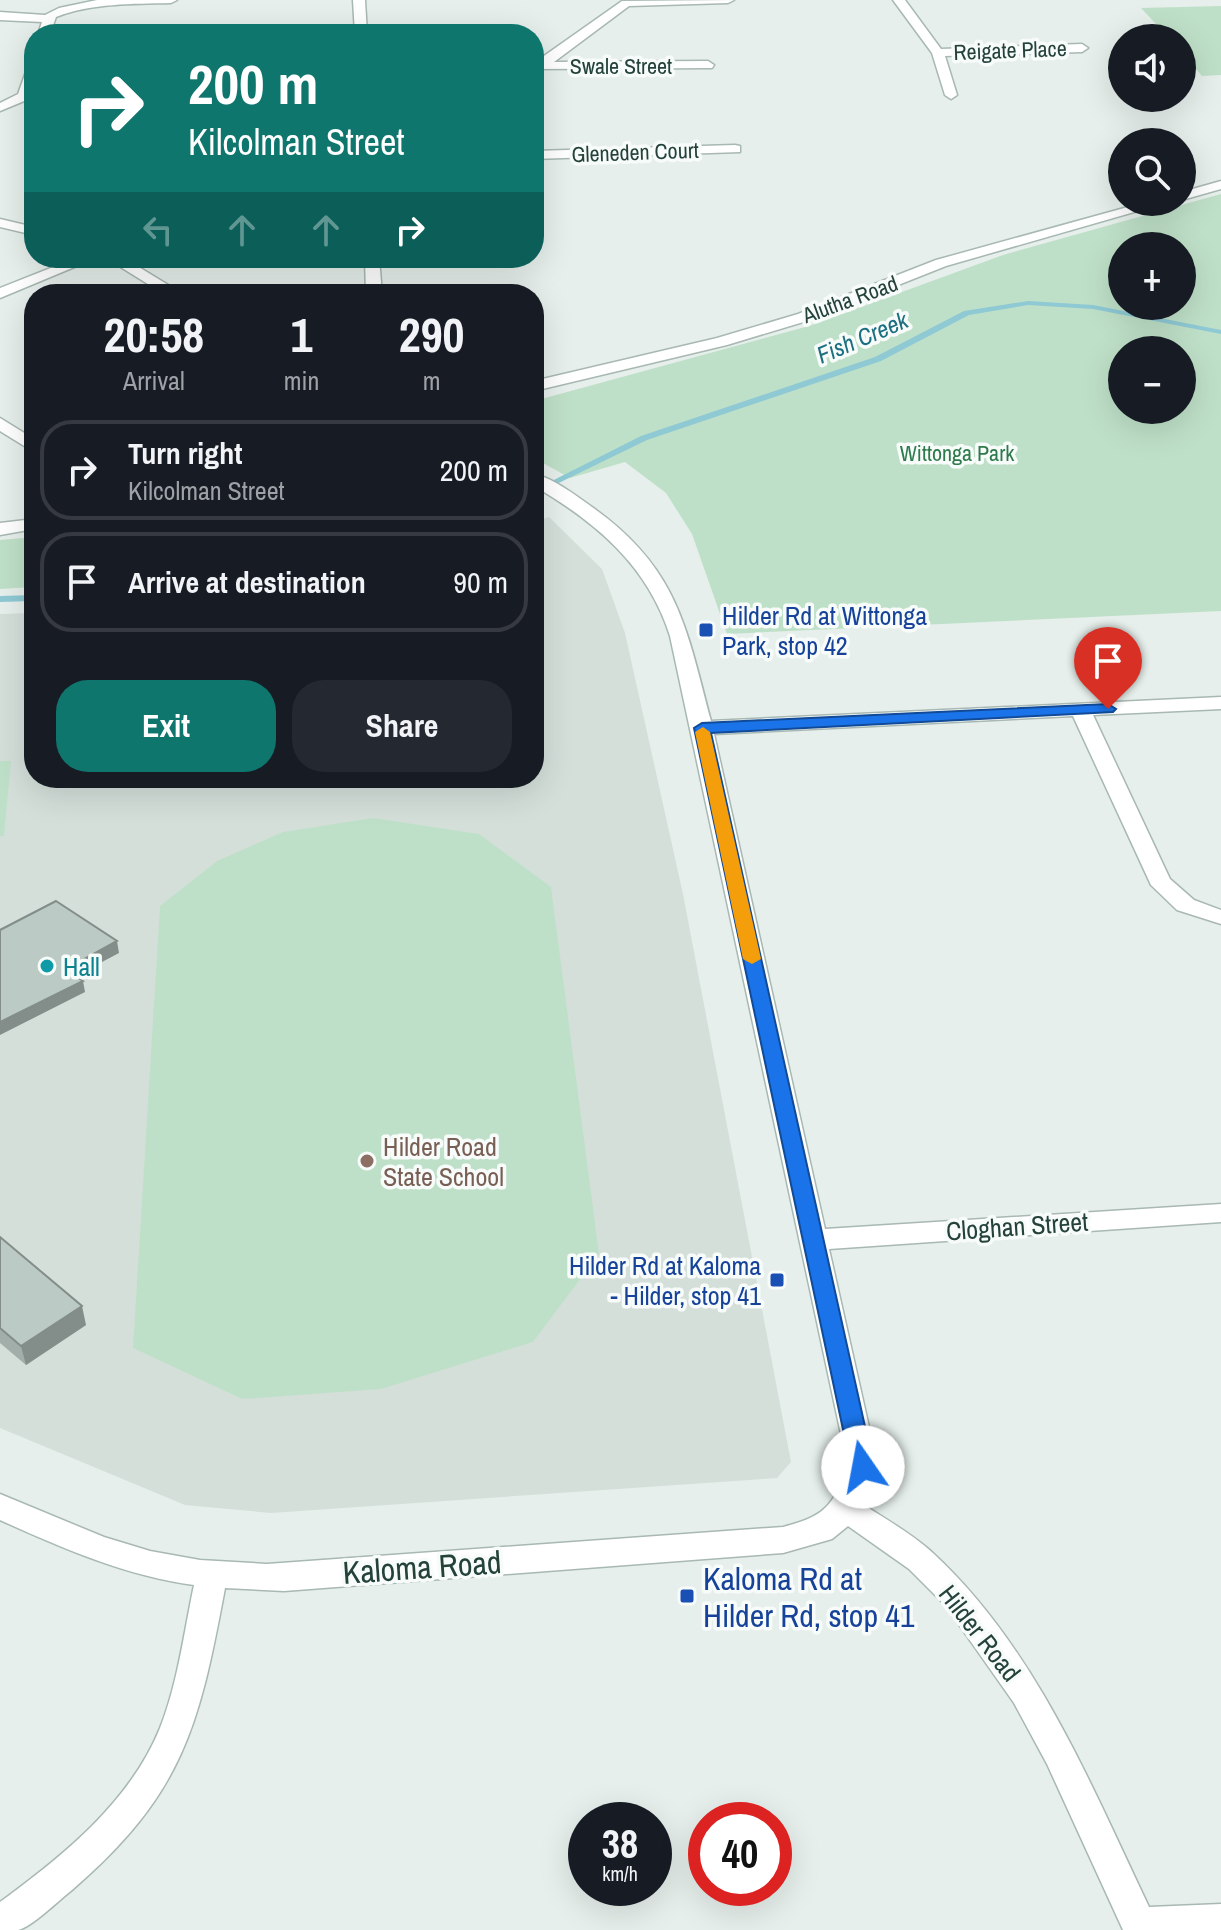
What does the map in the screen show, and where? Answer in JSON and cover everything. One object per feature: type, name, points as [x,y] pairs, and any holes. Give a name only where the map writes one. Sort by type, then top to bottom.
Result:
[{"type":"street","points":[[47,24],[49,19],[66,7],[171,0]]},
{"type":"street","points":[[359,0],[360,24]]},
{"type":"street","points":[[544,61],[622,1],[728,0]]},
{"type":"street","points":[[899,0],[938,53],[951,95]]},
{"type":"street","points":[[0,16],[49,19]]},
{"type":"street","name":"Reigate Place","points":[[938,53],[1082,48]]},
{"type":"street","name":"Swale Street","points":[[544,66],[708,65]]},
{"type":"street","points":[[1,107],[24,96]]},
{"type":"street","points":[[1,107],[23,112]]},
{"type":"street","name":"Gleneden Court","points":[[544,155],[735,149]]},
{"type":"street","points":[[1196,192],[1221,185]]},
{"type":"street","name":"Alutha Road","points":[[544,384],[721,342],[804,317],[941,263],[1111,216]]},
{"type":"street","points":[[0,223],[24,227]]},
{"type":"street","points":[[0,293],[64,268]]},
{"type":"street","points":[[130,268],[158,284]]},
{"type":"street","points":[[0,423],[24,440]]},
{"type":"street","points":[[544,485],[611,531],[649,569],[671,610],[702,728],[863,1467],[847,1509]]},
{"type":"street","points":[[0,529],[24,525]]},
{"type":"street","points":[[702,728],[1221,703]]},
{"type":"street","points":[[1080,710],[1169,896],[1191,910],[1221,917]]},
{"type":"street","name":"Cloghan Street","points":[[813,1240],[1221,1213]]},
{"type":"street","name":"Kaloma Road","points":[[0,1506],[75,1540],[150,1564],[212,1575],[284,1578],[783,1540],[821,1530],[847,1509]]},
{"type":"street","name":"Hilder Road","points":[[847,1509],[920,1560],[956,1596],[1026,1693],[1060,1755],[1140,1927]]},
{"type":"street","points":[[0,1923],[60,1880],[117,1823],[155,1773],[177,1726],[212,1575]]},
{"type":"street","points":[[1140,1927],[1221,1921]]},
{"type":"shaded area","name":"Hilder Road State School","points":[[549,517],[602,569],[625,633],[683,894],[791,1462],[777,1478],[271,1513],[185,1505],[0,1428],[0,614],[24,613],[24,788],[544,788],[544,519]]},
{"type":"green space","points":[[1221,6],[1221,75],[1202,76],[1196,69],[1196,24],[1156,24],[1141,8]]},
{"type":"green space","name":"Wittonga Park","points":[[1221,194],[1221,611],[727,634],[692,534],[666,493],[625,462],[570,478],[544,464],[544,398],[809,326],[1003,255],[1142,216],[1196,216],[1196,201]]},
{"type":"green space","points":[[24,538],[24,588],[0,589],[0,540]]},
{"type":"green space","points":[[0,761],[11,761],[4,836],[0,836]]},
{"type":"green space","points":[[373,818],[479,834],[551,887],[599,1254],[533,1342],[381,1389],[242,1399],[133,1348],[160,906],[217,861],[283,832]]},
{"type":"building","name":"Hall","points":[[56,901],[117,941],[66,969],[83,981],[0,1022],[0,930]]},
{"type":"building","points":[[0,1237],[82,1306],[21,1346],[0,1328]]},
{"type":"waterway","name":"Fish Creek","points":[[544,488],[644,438],[878,359],[967,313],[1028,303],[1093,307],[1221,332]]},
{"type":"waterway","name":"Fish Creek","points":[[0,599],[24,598]]},
{"type":"slow traffic","points":[[703,732],[752,959]]},
{"type":"place","name":"Hilder Rd at Wittonga Park, stop 42","points":[[706,630]]},
{"type":"place","name":"Hall","points":[[47,966]]},
{"type":"place","name":"Hilder Road State School","points":[[367,1161]]},
{"type":"place","name":"Hilder Rd at Kaloma - Hilder, stop 41","points":[[777,1280]]},
{"type":"place","name":"Kaloma Rd at Hilder Rd, stop 41","points":[[687,1596]]},
{"type":"route","points":[[863,1467],[702,728],[1108,709]]}]
